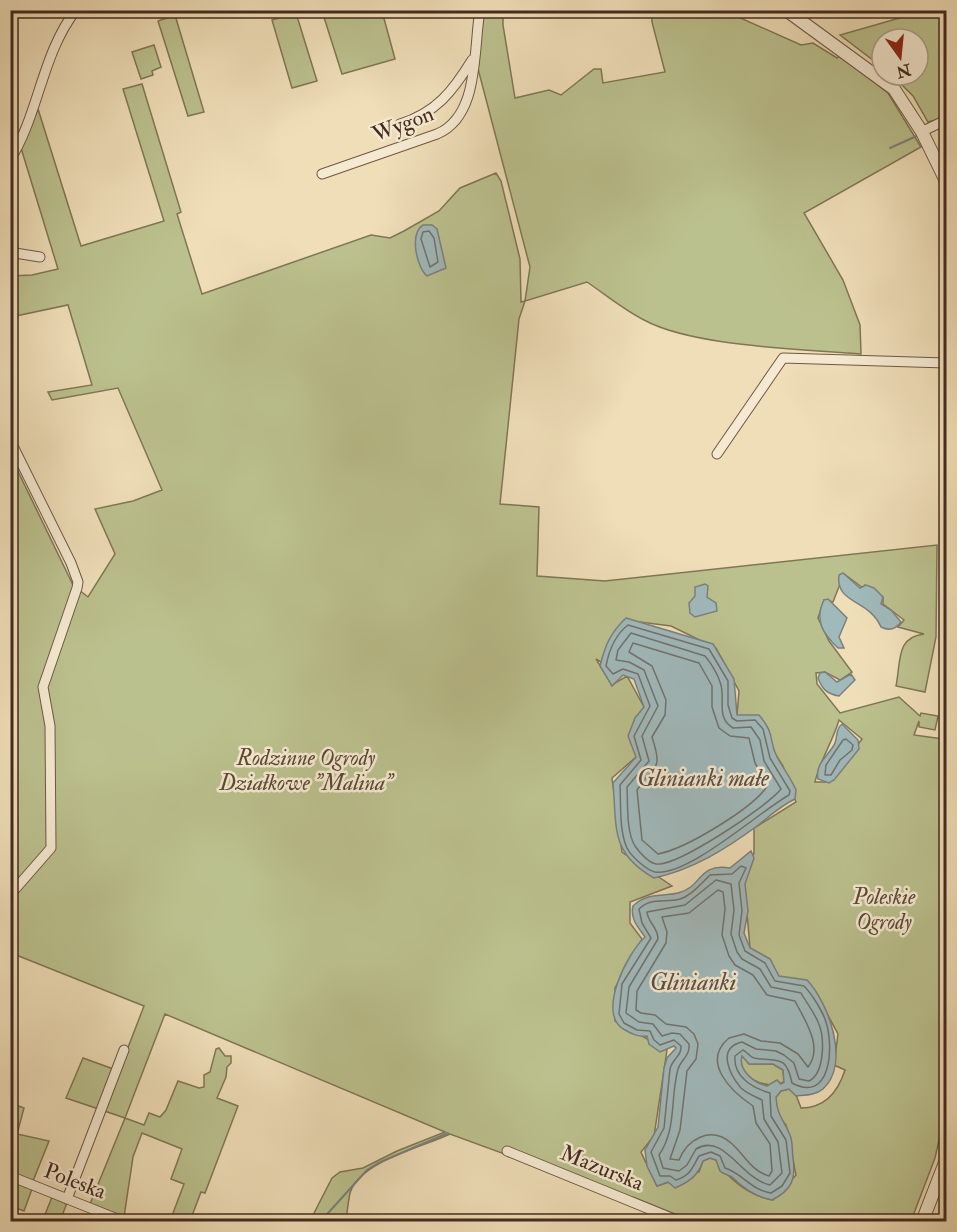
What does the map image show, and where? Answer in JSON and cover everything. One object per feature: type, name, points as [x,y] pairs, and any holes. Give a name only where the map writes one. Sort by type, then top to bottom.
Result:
[{"type":"street","points":[[10,160],[21,141],[58,41],[76,10]]},
{"type":"street","name":"Wygon","points":[[322,174],[448,129],[457,121],[467,101],[480,10]]},
{"type":"street","points":[[786,10],[881,77],[903,101],[946,181]]},
{"type":"street","points":[[400,124],[416,119],[442,103],[473,57]]},
{"type":"street","points":[[922,134],[946,120]]},
{"type":"street","points":[[10,242],[15,253],[40,257]]},
{"type":"street","points":[[717,454],[783,358],[946,363]]},
{"type":"street","points":[[10,440],[71,563],[78,582],[43,687],[50,726],[51,848],[10,896]]},
{"type":"street","points":[[67,1199],[124,1050]]},
{"type":"street","name":"Mazurska","points":[[507,1150],[681,1221]]},
{"type":"street","points":[[922,1221],[946,1160]]},
{"type":"street","name":"Poleska","points":[[10,1176],[125,1221]]},
{"type":"street","points":[[354,1221],[370,1221]]},
{"type":"green space","points":[[652,10],[725,11],[801,45],[813,43],[837,58],[840,55],[870,79],[870,87],[880,87],[888,93],[921,147],[804,213],[843,280],[860,325],[861,354],[750,345],[691,336],[665,329],[622,307],[587,282],[525,301],[530,267],[477,65],[483,11],[503,11],[503,25],[515,98],[549,90],[561,95],[594,69],[601,69],[603,83],[665,72],[652,22]]},
{"type":"green space","points":[[322,11],[382,11],[395,59],[342,74]]},
{"type":"green space","points":[[924,11],[946,11],[946,117],[928,122],[913,96],[904,87],[930,87],[930,27],[870,27],[870,58],[840,35]]},
{"type":"green space","points":[[296,13],[317,81],[292,88],[272,20]]},
{"type":"green space","points":[[175,15],[204,112],[188,116],[158,21]]},
{"type":"green space","points":[[154,45],[161,67],[152,71],[153,75],[141,79],[132,52]]},
{"type":"green space","points":[[142,84],[181,212],[177,214],[202,294],[371,235],[390,238],[439,211],[460,188],[496,173],[501,181],[520,259],[521,302],[525,301],[519,319],[500,504],[539,507],[537,576],[605,581],[937,545],[936,637],[925,692],[896,686],[904,645],[915,636],[924,634],[898,627],[904,620],[883,604],[883,597],[865,585],[863,588],[844,574],[833,602],[824,600],[818,618],[829,641],[852,672],[840,680],[825,672],[816,673],[817,684],[840,713],[899,697],[920,716],[921,713],[938,716],[935,730],[919,727],[919,721],[914,735],[943,739],[943,755],[946,757],[946,1109],[935,1158],[911,1221],[692,1221],[633,1197],[627,1199],[450,1134],[394,1156],[366,1172],[356,1182],[350,1193],[346,1221],[310,1221],[332,1178],[340,1172],[363,1168],[397,1151],[445,1132],[165,1014],[125,1118],[66,1098],[83,1058],[119,1071],[144,1006],[11,953],[11,457],[73,585],[88,597],[115,554],[95,509],[133,501],[162,490],[118,388],[52,400],[48,392],[92,385],[68,305],[11,317],[10,276],[32,275],[58,269],[21,148],[38,109],[81,246],[164,221],[123,89]],"holes":[[[624,620],[671,626],[716,648],[739,691],[737,716],[776,755],[783,766],[796,802],[754,828],[754,853],[744,877],[750,948],[770,959],[778,976],[818,997],[838,1034],[834,1065],[845,1070],[834,1092],[824,1102],[817,1105],[801,1108],[795,1092],[789,1089],[781,1091],[776,1097],[777,1114],[786,1125],[796,1175],[773,1200],[747,1190],[733,1180],[716,1160],[710,1158],[703,1161],[699,1172],[657,1186],[641,1152],[654,1136],[667,1050],[615,1021],[615,988],[642,939],[630,923],[630,902],[672,886],[622,852],[612,778],[636,757],[644,707],[627,676],[612,685],[596,659],[601,662]],[[839,720],[862,739],[829,782],[815,782]]]},
{"type":"green space","points":[[219,1048],[225,1056],[231,1056],[231,1063],[227,1067],[226,1077],[217,1098],[238,1106],[205,1193],[201,1192],[190,1221],[170,1221],[184,1184],[171,1179],[182,1149],[142,1133],[133,1157],[124,1217],[90,1204],[125,1118],[144,1125],[149,1113],[160,1117],[166,1110],[178,1081],[199,1088],[204,1087],[204,1075],[210,1072],[216,1049]]},
{"type":"green space","points":[[742,1055],[749,1064],[773,1064],[783,1070],[784,1082],[770,1085],[754,1080],[743,1070]]},
{"type":"green space","points":[[10,1103],[24,1108],[17,1134],[49,1141],[33,1181],[11,1173]]},
{"type":"green space","points":[[10,1181],[32,1189],[24,1211],[11,1206]]},
{"type":"green space","points":[[52,1197],[67,1203],[60,1221],[42,1222]]},
{"type":"water","points":[[423,225],[432,225],[437,229],[446,268],[427,276],[420,266],[415,243],[419,229]]},
{"type":"water","points":[[843,573],[860,588],[866,585],[874,588],[883,597],[881,604],[891,610],[901,622],[895,628],[881,627],[869,611],[847,597],[842,591],[839,575]]},
{"type":"water","points":[[705,584],[708,586],[707,597],[716,603],[717,611],[695,617],[690,613],[689,603],[695,596],[695,587]]},
{"type":"water","points":[[828,599],[847,618],[839,637],[844,648],[838,648],[828,637],[820,620],[821,607],[824,600]]},
{"type":"water","name":"Glinianki małe","points":[[626,618],[713,644],[734,679],[737,715],[759,715],[768,727],[774,751],[796,790],[795,799],[721,850],[682,870],[654,878],[630,859],[618,838],[616,826],[613,783],[636,757],[628,736],[635,718],[644,707],[634,679],[623,675],[612,686],[600,666],[609,640]]},
{"type":"water","points":[[825,672],[837,682],[851,674],[855,680],[839,696],[831,694],[823,688],[818,678],[820,673]]},
{"type":"water","points":[[842,724],[858,740],[859,749],[829,783],[818,779],[818,769],[834,745],[838,728]]},
{"type":"water","name":"Glinianki","points":[[751,851],[754,858],[745,884],[748,911],[744,933],[750,948],[770,959],[779,976],[807,980],[829,1017],[836,1049],[831,1078],[823,1089],[814,1094],[796,1096],[789,1089],[781,1091],[776,1097],[779,1114],[791,1138],[794,1172],[788,1188],[772,1200],[746,1189],[720,1171],[716,1160],[710,1158],[703,1161],[696,1175],[685,1183],[675,1188],[668,1182],[657,1186],[647,1166],[645,1150],[658,1127],[664,1068],[667,1058],[676,1048],[674,1046],[660,1052],[649,1044],[647,1036],[635,1035],[625,1030],[617,1022],[613,1011],[617,984],[623,969],[645,937],[634,919],[633,906],[649,897],[686,890],[711,869],[730,868]],"holes":[[[742,1056],[749,1064],[773,1064],[783,1070],[784,1082],[781,1084],[777,1080],[767,1086],[757,1082],[742,1066]]]},
{"type":"waterway","points":[[890,148],[919,135]]},
{"type":"waterway","points":[[320,1222],[367,1170],[448,1133]]},
{"type":"park label","name":"Rodzinne Ogrody Działkowe \"Malina\"","points":[[306,770]]},
{"type":"park label","name":"Poleskie Ogrody","points":[[884,910]]}]
